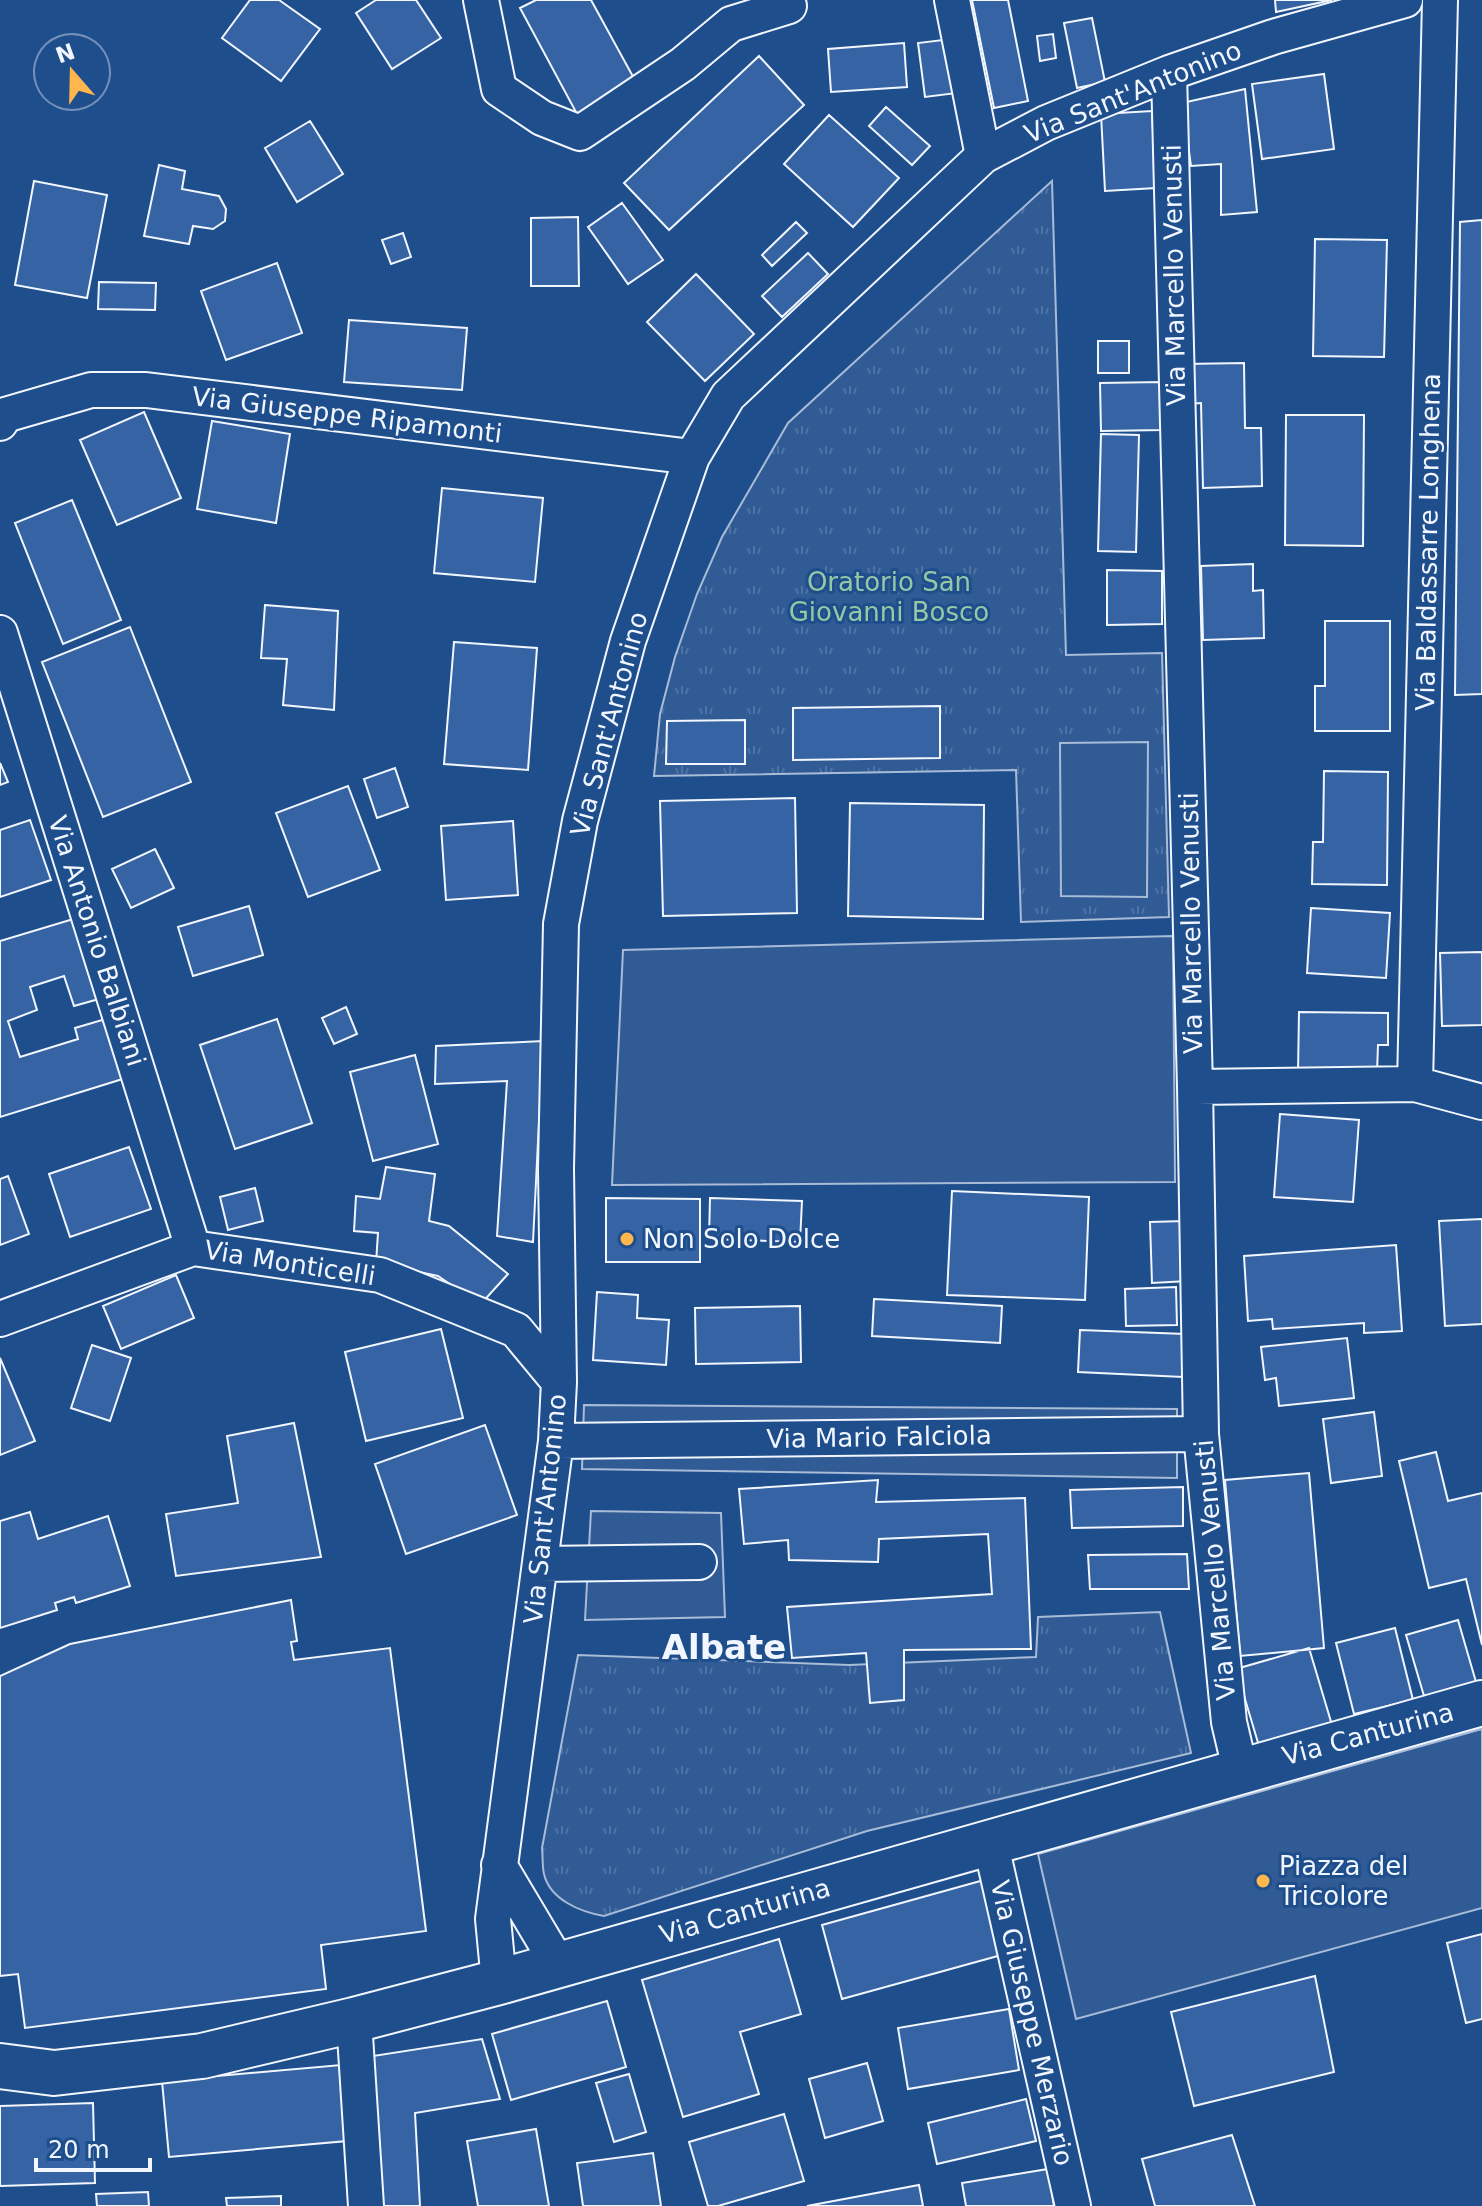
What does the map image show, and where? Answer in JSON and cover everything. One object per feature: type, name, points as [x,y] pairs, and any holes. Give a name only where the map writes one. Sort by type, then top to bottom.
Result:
[{"type":"main road","name":"Via Canturina","points":[[0,2066],[54,2073],[202,2056],[354,2020],[499,1982],[1240,1769],[1482,1703]]},
{"type":"street","points":[[481,0],[499,89],[542,118],[580,133],[683,64],[731,24],[797,2]]},
{"type":"street","points":[[952,0],[983,156]]},
{"type":"street","name":"Via Sant'Antonino","points":[[499,1982],[493,1919],[556,1441],[559,1382],[556,1169],[561,924],[580,821],[628,641],[692,457],[728,396],[983,156],[1046,123],[1169,73],[1273,37],[1405,0]]},
{"type":"street","name":"Via Baldassarre Longhena","points":[[1415,1084],[1440,0]]},
{"type":"street","name":"Via Marcello Venusti","points":[[1169,73],[1201,1434],[1229,1722],[1240,1769]]},
{"type":"street","name":"Via Giuseppe Ripamonti","points":[[2,419],[91,390],[146,390],[692,457]]},
{"type":"street","name":"Via Antonio Balbiani","points":[[0,633],[193,1248]]},
{"type":"street","points":[[1195,1087],[1415,1084],[1482,1102]]},
{"type":"street","name":"Via Monticelli","points":[[0,1319],[193,1248],[380,1275],[516,1330],[559,1382]]},
{"type":"street","name":"Via Mario Falciola","points":[[556,1441],[1201,1434]]},
{"type":"street","points":[[540,1564],[699,1562]]},
{"type":"street","name":"Via Giuseppe Merzario","points":[[990,1841],[1073,2206]]},
{"type":"street","points":[[499,1865],[558,1964]]},
{"type":"street","points":[[354,2020],[366,2206]]},
{"type":"green space","name":"Oratorio San Giovanni Bosco","points":[[1052,181],[1066,655],[1162,653],[1169,917],[1021,922],[1016,770],[654,776],[660,714],[675,657],[697,594],[722,537],[788,423]]},
{"type":"green space","points":[[1160,1612],[1191,1753],[867,1831],[604,1916],[568,1903],[547,1883],[542,1848],[578,1655],[849,1665],[1036,1657],[1038,1617]]},
{"type":"shaded area","points":[[1148,742],[1147,897],[1061,896],[1060,743]]},
{"type":"shaded area","points":[[1173,936],[1175,1182],[612,1185],[623,950]]},
{"type":"shaded area","points":[[584,1405],[1177,1409],[1177,1478],[582,1469]]},
{"type":"shaded area","points":[[591,1511],[721,1513],[725,1617],[585,1620]]},
{"type":"shaded area","name":"Piazza del Tricolore","points":[[1482,1729],[1482,1908],[1076,2019],[1038,1854]]},
{"type":"building","points":[[250,0],[279,0],[320,29],[281,81],[222,38]]},
{"type":"building","points":[[376,0],[416,0],[441,38],[392,69],[356,13]]},
{"type":"building","points":[[536,0],[591,0],[636,82],[577,114],[520,8]]},
{"type":"building","points":[[972,0],[1008,0],[1028,101],[994,108]]},
{"type":"building","points":[[1275,0],[1332,0],[1276,12]]},
{"type":"building","points":[[1092,18],[1105,82],[1077,88],[1064,23]]},
{"type":"building","points":[[1053,34],[1056,58],[1040,61],[1037,36]]},
{"type":"building","points":[[951,39],[957,93],[925,97],[918,43]]},
{"type":"building","points":[[904,43],[907,87],[831,92],[828,49]]},
{"type":"building","points":[[759,56],[804,105],[669,230],[624,183]]},
{"type":"building","points":[[1324,74],[1334,149],[1262,159],[1252,84]]},
{"type":"building","points":[[1245,89],[1257,212],[1221,215],[1221,164],[1191,166],[1182,103]]},
{"type":"building","points":[[886,107],[930,146],[912,165],[869,126]]},
{"type":"building","points":[[1152,111],[1156,188],[1105,191],[1101,114]]},
{"type":"building","points":[[829,115],[899,178],[853,227],[784,164]]},
{"type":"building","points":[[310,121],[343,174],[297,202],[265,148]]},
{"type":"building","points":[[159,165],[185,171],[182,189],[219,196],[226,209],[225,221],[213,229],[193,226],[189,244],[144,236]]},
{"type":"building","points":[[34,181],[107,195],[87,298],[15,285]]},
{"type":"building","points":[[622,203],[663,260],[628,284],[588,227]]},
{"type":"building","points":[[578,217],[579,286],[531,286],[531,218]]},
{"type":"building","points":[[1482,220],[1482,694],[1455,695],[1460,222]]},
{"type":"building","points":[[796,222],[807,233],[772,266],[762,255]]},
{"type":"building","points":[[403,233],[411,257],[391,264],[382,240]]},
{"type":"building","points":[[1315,239],[1387,240],[1384,357],[1313,356]]},
{"type":"building","points":[[808,253],[828,274],[782,317],[762,296]]},
{"type":"building","points":[[277,263],[302,333],[226,360],[201,291]]},
{"type":"building","points":[[696,274],[754,334],[705,381],[647,322]]},
{"type":"building","points":[[99,282],[156,283],[155,310],[98,309]]},
{"type":"building","points":[[349,320],[467,328],[462,390],[344,382]]},
{"type":"building","points":[[1098,341],[1129,341],[1129,373],[1098,373]]},
{"type":"building","points":[[1244,363],[1245,428],[1261,428],[1262,486],[1203,488],[1201,403],[1186,404],[1185,364]]},
{"type":"building","points":[[1162,382],[1163,430],[1101,431],[1100,383]]},
{"type":"building","points":[[144,412],[181,498],[117,525],[80,440]]},
{"type":"building","points":[[1286,415],[1364,415],[1363,546],[1285,545]]},
{"type":"building","points":[[212,421],[290,434],[276,523],[197,509]]},
{"type":"building","points":[[1101,434],[1139,435],[1136,552],[1098,551]]},
{"type":"building","points":[[442,488],[543,498],[535,582],[434,573]]},
{"type":"building","points":[[72,500],[121,620],[63,644],[15,523]]},
{"type":"building","points":[[1253,564],[1253,591],[1263,590],[1264,638],[1203,640],[1201,566]]},
{"type":"building","points":[[1107,570],[1162,571],[1162,624],[1107,625]]},
{"type":"building","points":[[265,605],[338,611],[334,710],[283,705],[287,659],[261,658]]},
{"type":"building","points":[[1325,621],[1390,621],[1390,731],[1315,731],[1315,686],[1325,686]]},
{"type":"building","points":[[130,627],[191,782],[103,817],[42,662]]},
{"type":"building","points":[[454,642],[537,648],[528,770],[444,764]]},
{"type":"building","points":[[940,706],[940,758],[793,760],[793,708]]},
{"type":"building","points":[[745,720],[745,764],[666,764],[667,721]]},
{"type":"building","points":[[0,763],[8,782],[0,785]]},
{"type":"building","points":[[395,768],[408,807],[377,818],[364,779]]},
{"type":"building","points":[[1324,771],[1388,772],[1387,885],[1312,884],[1313,842],[1323,842]]},
{"type":"building","points":[[348,786],[380,870],[308,897],[276,813]]},
{"type":"building","points":[[795,798],[797,913],[663,916],[660,801]]},
{"type":"building","points":[[850,803],[984,805],[983,919],[848,916]]},
{"type":"building","points":[[30,820],[51,880],[0,897],[0,830]]},
{"type":"building","points":[[513,821],[518,895],[446,900],[441,826]]},
{"type":"building","points":[[155,849],[174,888],[131,908],[112,869]]},
{"type":"building","points":[[249,906],[263,955],[193,976],[178,927]]},
{"type":"building","points":[[1311,908],[1390,913],[1386,978],[1307,973]]},
{"type":"building","points":[[80,917],[106,997],[74,1006],[64,976],[30,987],[37,1010],[8,1021],[20,1057],[78,1039],[75,1028],[109,1018],[129,1077],[0,1117],[0,941]]},
{"type":"building","points":[[1482,952],[1482,1025],[1442,1026],[1440,953]]},
{"type":"building","points":[[346,1007],[357,1034],[334,1044],[322,1018]]},
{"type":"building","points":[[1299,1012],[1388,1013],[1388,1045],[1378,1045],[1377,1073],[1298,1073]]},
{"type":"building","points":[[277,1019],[312,1123],[235,1149],[200,1045]]},
{"type":"building","points":[[543,1041],[533,1242],[497,1236],[507,1081],[435,1084],[436,1046]]},
{"type":"building","points":[[415,1055],[438,1144],[373,1161],[350,1072]]},
{"type":"building","points":[[1280,1114],[1359,1120],[1353,1202],[1274,1197]]},
{"type":"building","points":[[129,1147],[151,1209],[70,1237],[49,1174]]},
{"type":"building","points":[[386,1167],[435,1174],[429,1221],[449,1226],[508,1274],[480,1305],[438,1276],[376,1263],[378,1233],[354,1231],[356,1196],[380,1199]]},
{"type":"building","points":[[8,1176],[29,1234],[0,1245],[0,1179]]},
{"type":"building","points":[[255,1188],[263,1221],[228,1230],[220,1197]]},
{"type":"building","points":[[952,1191],[1089,1197],[1085,1300],[947,1295]]},
{"type":"building","points":[[606,1198],[700,1199],[700,1262],[606,1262]]},
{"type":"building","points":[[710,1198],[802,1201],[800,1242],[709,1239]]},
{"type":"building","points":[[1482,1219],[1482,1324],[1445,1326],[1439,1221]]},
{"type":"building","points":[[1185,1221],[1188,1281],[1152,1283],[1150,1222]]},
{"type":"building","points":[[1396,1245],[1402,1331],[1364,1333],[1364,1323],[1273,1329],[1272,1319],[1248,1321],[1244,1256]]},
{"type":"building","points":[[176,1275],[194,1318],[121,1349],[103,1306]]},
{"type":"building","points":[[1176,1287],[1177,1325],[1126,1326],[1125,1289]]},
{"type":"building","points":[[597,1292],[638,1295],[637,1318],[669,1320],[666,1365],[593,1360]]},
{"type":"building","points":[[874,1299],[1002,1306],[1000,1343],[872,1336]]},
{"type":"building","points":[[800,1306],[801,1362],[696,1364],[695,1308]]},
{"type":"building","points":[[441,1329],[463,1418],[366,1441],[345,1352]]},
{"type":"building","points":[[1080,1330],[1185,1334],[1183,1377],[1078,1372]]},
{"type":"building","points":[[1347,1338],[1354,1398],[1279,1406],[1276,1378],[1265,1380],[1261,1347]]},
{"type":"building","points":[[92,1345],[131,1358],[110,1421],[71,1408]]},
{"type":"building","points":[[0,1358],[35,1441],[0,1455]]},
{"type":"building","points":[[1374,1412],[1382,1476],[1331,1483],[1323,1419]]},
{"type":"building","points":[[294,1423],[321,1557],[176,1576],[166,1514],[238,1503],[227,1436]]},
{"type":"building","points":[[485,1425],[517,1515],[406,1554],[375,1464]]},
{"type":"building","points":[[1436,1452],[1448,1501],[1482,1493],[1482,1645],[1466,1579],[1429,1588],[1399,1461]]},
{"type":"building","points":[[1309,1473],[1324,1648],[1240,1656],[1225,1480]]},
{"type":"building","points":[[878,1480],[876,1502],[1025,1498],[1031,1649],[904,1650],[904,1700],[870,1703],[866,1653],[792,1658],[787,1607],[992,1594],[988,1534],[879,1539],[878,1562],[789,1560],[788,1540],[744,1544],[739,1489]]},
{"type":"building","points":[[1183,1487],[1183,1526],[1072,1528],[1070,1490]]},
{"type":"building","points":[[30,1512],[38,1539],[108,1516],[130,1586],[76,1603],[74,1597],[55,1603],[57,1610],[0,1628],[0,1521]]},
{"type":"building","points":[[1187,1554],[1189,1589],[1090,1589],[1088,1555]]},
{"type":"building","points":[[291,1600],[297,1641],[291,1642],[294,1660],[390,1648],[426,1931],[321,1945],[326,1989],[25,2028],[18,1974],[0,1976],[0,1676],[70,1644]]},
{"type":"building","points":[[1458,1620],[1476,1682],[1424,1696],[1406,1635]]},
{"type":"building","points":[[1395,1628],[1413,1700],[1354,1714],[1336,1643]]},
{"type":"building","points":[[1309,1648],[1332,1725],[1259,1746],[1236,1669]]},
{"type":"building","points":[[984,1880],[1005,1954],[842,1999],[822,1925]]},
{"type":"building","points":[[1482,1934],[1482,2019],[1466,2023],[1447,1943]]},
{"type":"building","points":[[779,1939],[801,2014],[740,2032],[759,2094],[683,2117],[642,1980]]},
{"type":"building","points":[[1315,1976],[1334,2072],[1194,2106],[1171,2012]]},
{"type":"building","points":[[607,2001],[626,2067],[511,2100],[492,2034]]},
{"type":"building","points":[[1009,2009],[1019,2070],[908,2089],[898,2028]]},
{"type":"building","points":[[482,2039],[500,2099],[415,2113],[420,2206],[381,2206],[373,2056]]},
{"type":"building","points":[[867,2063],[883,2121],[825,2138],[809,2079]]},
{"type":"building","points":[[341,2065],[347,2141],[169,2157],[162,2081]]},
{"type":"building","points":[[629,2074],[646,2132],[614,2142],[596,2083]]},
{"type":"building","points":[[1026,2099],[1036,2141],[937,2164],[928,2123]]},
{"type":"building","points":[[93,2103],[95,2183],[0,2186],[0,2106]]},
{"type":"building","points":[[784,2114],[804,2181],[718,2206],[708,2206],[689,2142]]},
{"type":"building","points":[[536,2129],[549,2206],[478,2206],[467,2141]]},
{"type":"building","points":[[1232,2135],[1255,2206],[1155,2206],[1142,2159]]},
{"type":"building","points":[[653,2153],[661,2206],[583,2206],[577,2163]]},
{"type":"building","points":[[1048,2169],[1054,2206],[966,2206],[962,2183]]},
{"type":"building","points":[[919,2185],[923,2206],[807,2206]]},
{"type":"building","points":[[148,2192],[149,2206],[97,2206],[96,2194]]},
{"type":"building","points":[[281,2196],[281,2206],[227,2206],[226,2198]]},
{"type":"place","name":"Non Solo Dolce","points":[[627,1239]]},
{"type":"place","name":"Piazza del Tricolore","points":[[1263,1881]]},
{"type":"district","name":"Albate","points":[[724,1647]]}]
